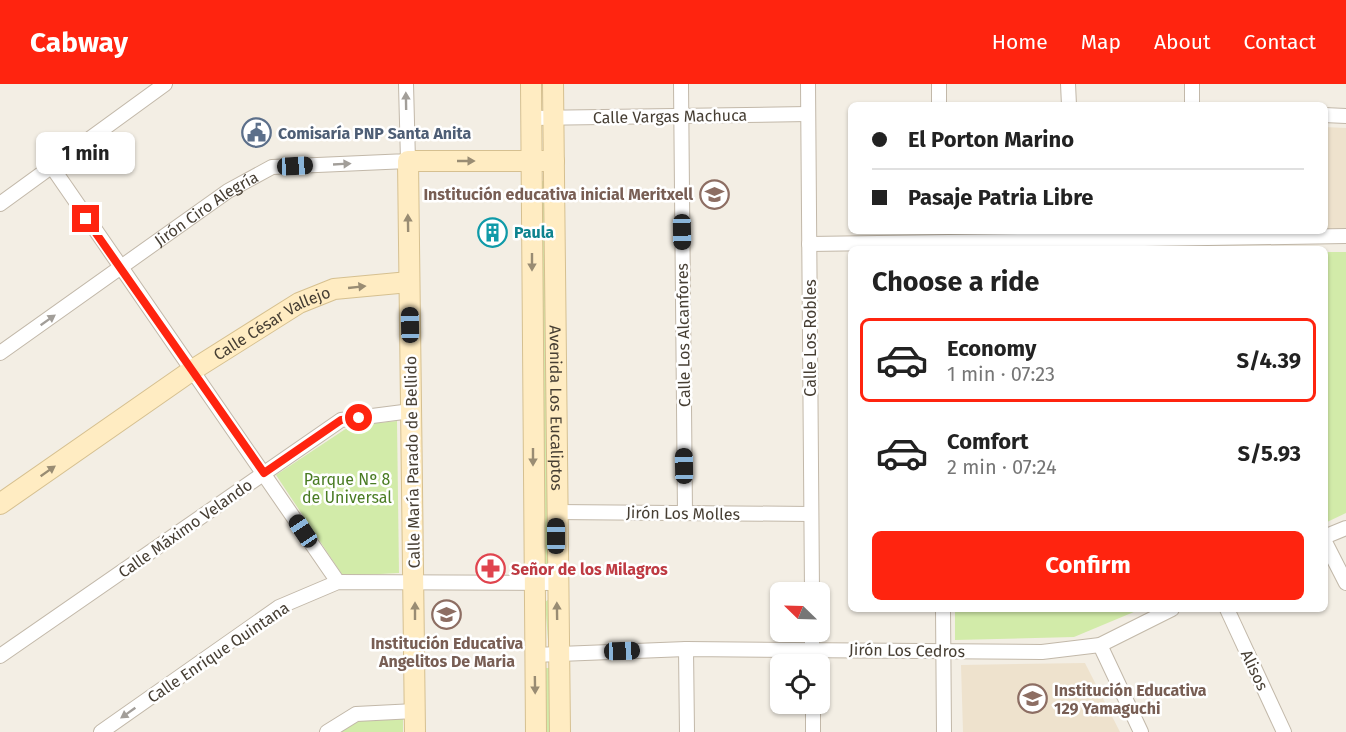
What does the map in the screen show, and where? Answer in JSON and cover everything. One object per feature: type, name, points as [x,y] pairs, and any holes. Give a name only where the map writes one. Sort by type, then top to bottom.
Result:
[{"type":"street","points":[[0,204],[165,84]]},
{"type":"street","name":"Calle María Parado de Bellido","points":[[406,84],[415,584],[415,732]]},
{"type":"street","name":"Avenida Los Eucaliptos","points":[[531,84],[533,584],[536,732]]},
{"type":"street","name":"Avenida Los Eucaliptos","points":[[554,84],[555,512],[560,732]]},
{"type":"street","name":"Calle Los Alcanfores","points":[[681,84],[685,513]]},
{"type":"street","name":"Calle Los Robles","points":[[808,84],[812,582]]},
{"type":"street","points":[[939,84],[939,102]]},
{"type":"street","points":[[1068,84],[1069,102]]},
{"type":"street","points":[[1192,84],[1192,102]]},
{"type":"street","name":"Calle Vargas Machuca","points":[[531,118],[808,114]]},
{"type":"street","points":[[1328,115],[1346,116]]},
{"type":"street","name":"Jirón Ciro Alegría","points":[[0,353],[120,270],[228,191],[272,167],[408,161],[554,162]]},
{"type":"street","points":[[52,167],[120,270],[338,582]]},
{"type":"street","points":[[809,244],[1070,236],[1346,236]]},
{"type":"street","name":"Calle César Vallejo","points":[[0,504],[191,371],[299,303],[334,289],[409,282]]},
{"type":"street","name":"Calle Máximo Velando","points":[[0,656],[341,420],[411,411]]},
{"type":"street","name":"Jirón Los Molles","points":[[555,512],[811,514]]},
{"type":"street","points":[[1328,537],[1346,528]]},
{"type":"street","points":[[1328,547],[1346,583]]},
{"type":"street","name":"Calle Enrique Quintana","points":[[101,732],[279,608],[338,582],[556,583]]},
{"type":"street","points":[[943,612],[944,732]]},
{"type":"street","name":"Jirón Los Cedros","points":[[534,655],[686,649],[1042,652],[1100,645],[1166,612]]},
{"type":"street","name":"Alisos","points":[[1228,612],[1284,732]]},
{"type":"street","points":[[812,642],[812,654]]},
{"type":"street","points":[[1100,645],[1141,732]]},
{"type":"street","points":[[686,649],[687,732]]},
{"type":"street","points":[[327,732],[356,714],[415,711]]},
{"type":"street","points":[[813,714],[813,732]]},
{"type":"shaded area","points":[[1328,127],[1346,128],[1346,229],[1328,229]]},
{"type":"shaded area","name":"Institución Educativa 129 Yamaguchi","points":[[1085,663],[1120,732],[963,732],[961,665]]},
{"type":"green space","points":[[540,181],[546,181],[551,570],[543,567]]},
{"type":"green space","points":[[1328,252],[1346,252],[1346,513],[1328,522]]},
{"type":"green space","name":"Parque Nº 8 de Universal","points":[[397,421],[399,573],[343,576],[276,475],[350,426]]},
{"type":"green space","points":[[549,599],[552,638],[548,640],[545,602]]},
{"type":"green space","points":[[955,612],[1134,612],[1074,637],[955,640]]},
{"type":"green space","points":[[545,668],[551,668],[553,732],[546,732]]},
{"type":"green space","points":[[365,715],[403,715],[403,732],[340,732]]},
{"type":"place","name":"Comisaría PNP Santa Anita","points":[[257,133]]},
{"type":"place","name":"Institución educativa inicial Meritxell","points":[[714,194]]},
{"type":"place","name":"Paula","points":[[493,232]]},
{"type":"place","name":"Señor de los Milagros","points":[[490,569]]},
{"type":"place","name":"Institución Educativa Angelitos De Maria","points":[[447,615]]},
{"type":"place","name":"Institución Educativa 129 Yamaguchi","points":[[1033,699]]},
{"type":"route","points":[[86,219],[264,473],[341,420],[359,418]]}]
